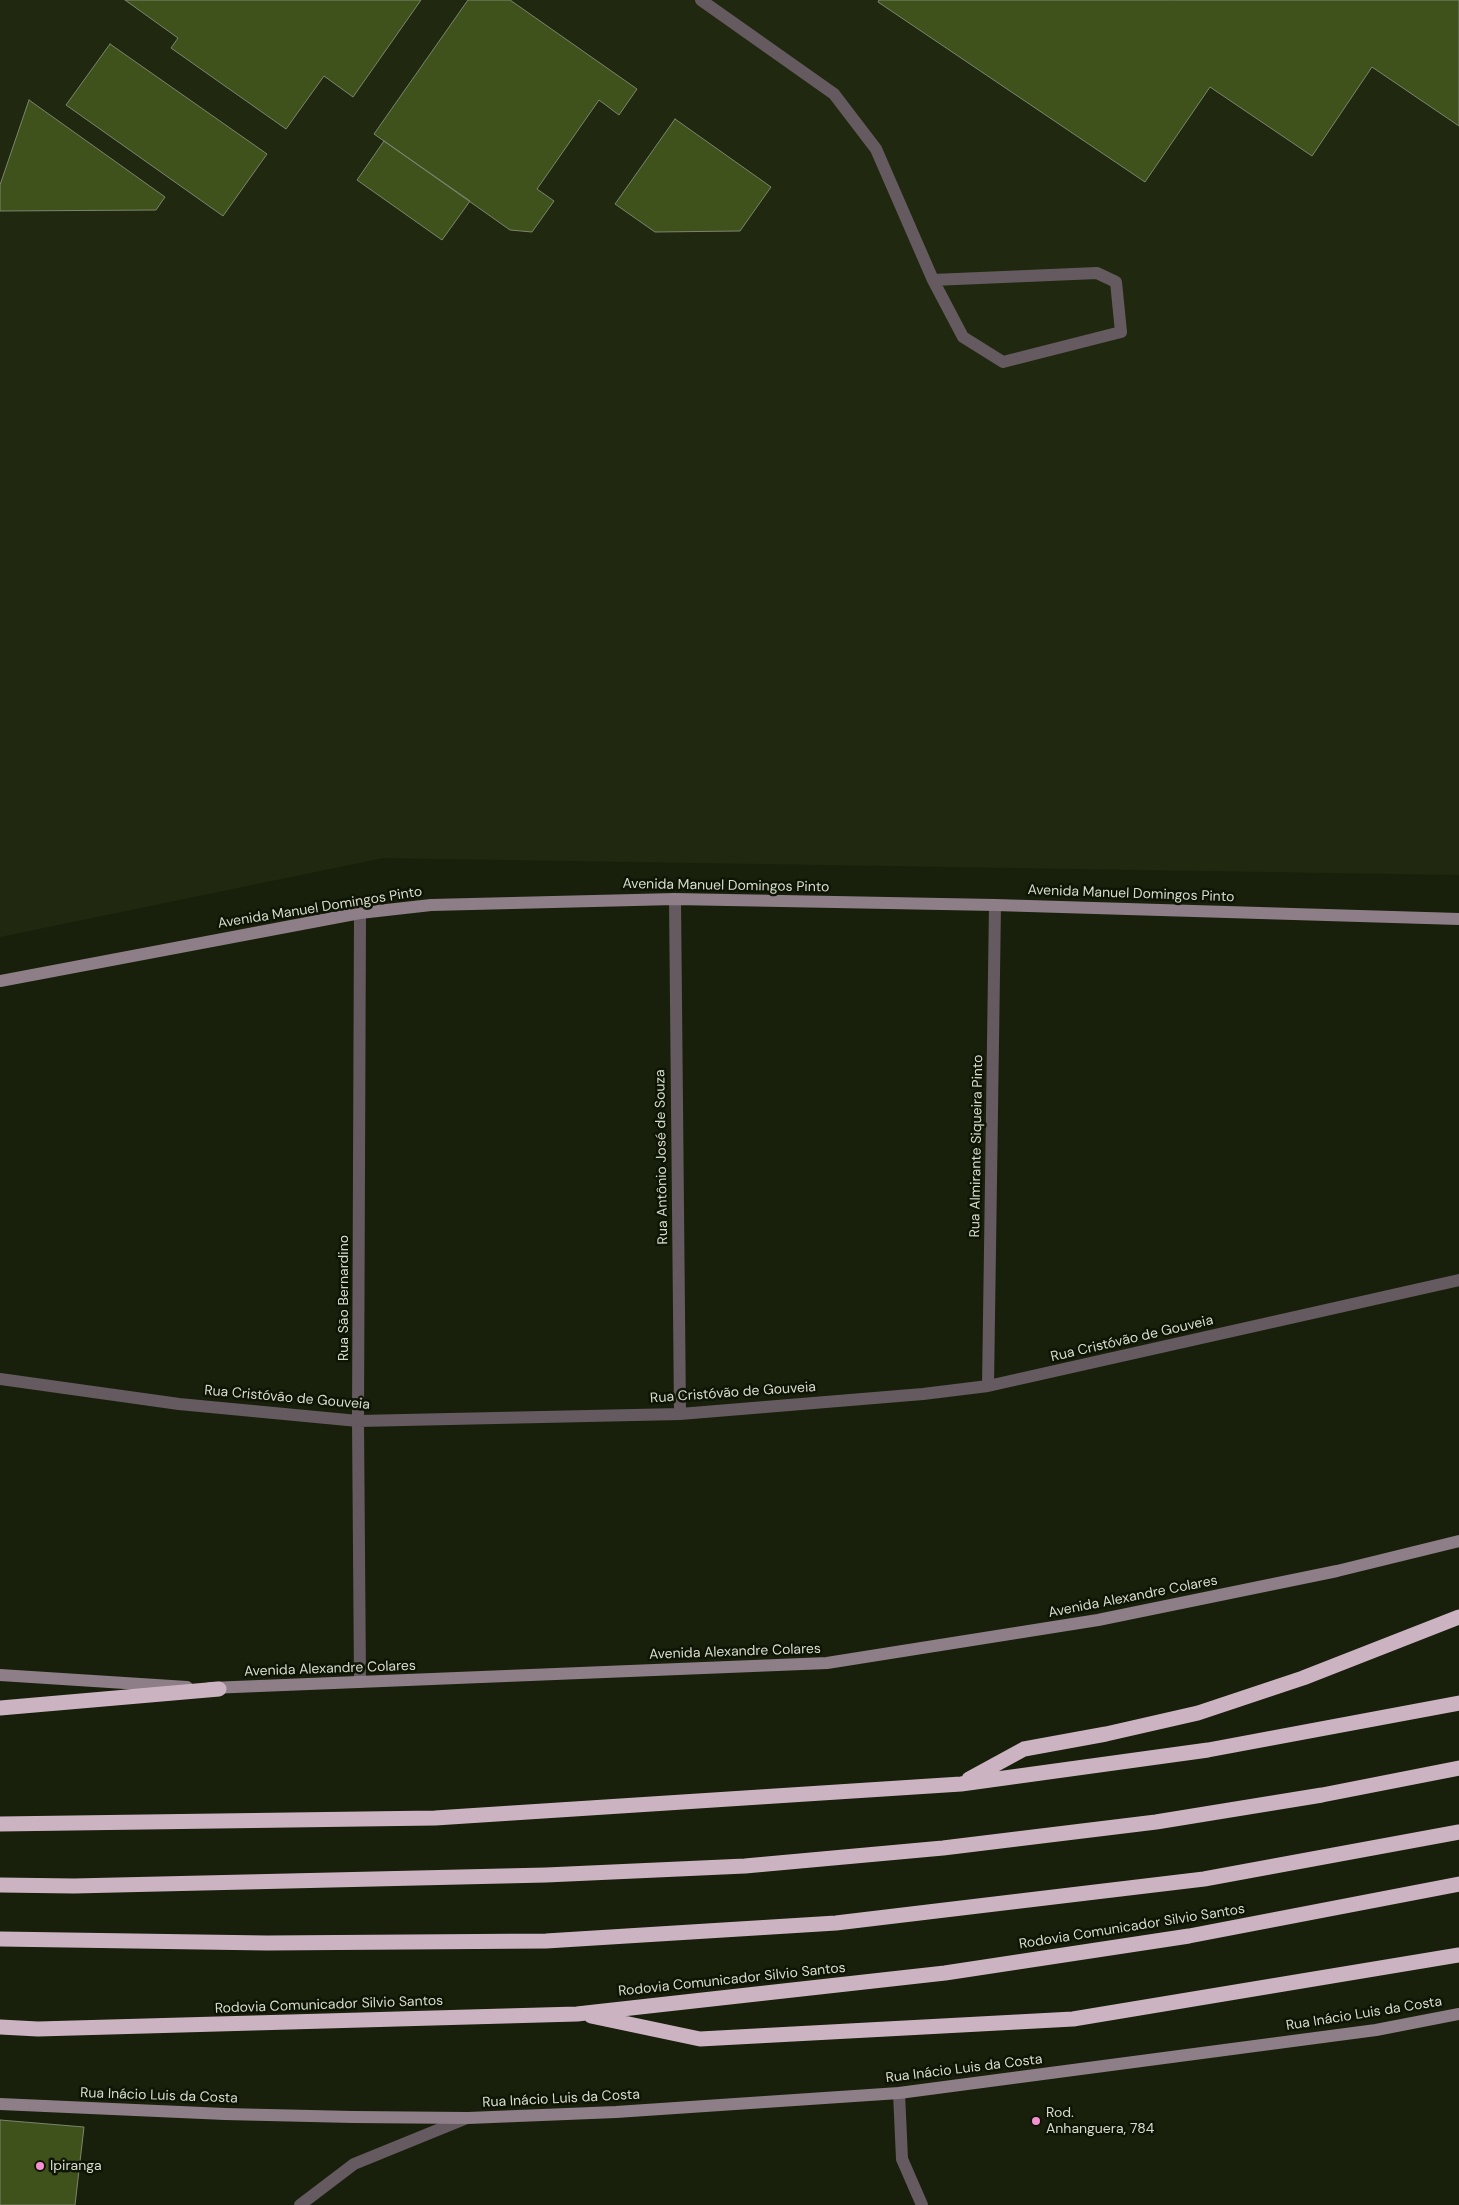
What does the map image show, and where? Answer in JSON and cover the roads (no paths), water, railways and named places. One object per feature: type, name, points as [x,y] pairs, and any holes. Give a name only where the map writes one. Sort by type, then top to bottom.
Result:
[{"type":"highway","points":[[961,1784],[1024,1749],[1106,1734],[1198,1713],[1303,1678],[1459,1617]]},
{"type":"highway","points":[[0,1708],[219,1688]]},
{"type":"highway","points":[[0,1824],[434,1818],[961,1784],[1208,1750],[1459,1704]]},
{"type":"highway","points":[[0,1885],[74,1886],[546,1875],[745,1866],[942,1848],[1156,1822],[1322,1795],[1459,1768]]},
{"type":"highway","points":[[0,1940],[267,1943],[546,1941],[836,1923],[1204,1879],[1459,1832]]},
{"type":"highway","name":"Rodovia Comunicador Silvio Santos","points":[[0,2026],[38,2029],[577,2014],[945,1973],[1189,1936],[1459,1884]]},
{"type":"highway","points":[[577,2014],[700,2039],[1073,2019],[1459,1955]]},
{"type":"main road","name":"Avenida Manuel Domingos Pinto","points":[[0,981],[360,913],[431,905],[675,899],[995,905],[1459,919]]},
{"type":"main road","name":"Avenida Alexandre Colares","points":[[0,1675],[219,1688],[827,1663],[1098,1620],[1337,1571],[1459,1541]]},
{"type":"main road","name":"Rua Inácio Luis da Costa","points":[[0,2104],[225,2114],[468,2118],[616,2112],[899,2093],[1376,2030],[1459,2014]]},
{"type":"street","points":[[701,0],[834,94],[876,149],[933,280],[962,337],[1003,362],[1121,332],[1116,282],[1097,273],[933,280]]},
{"type":"street","name":"Rua Antônio José de Souza","points":[[675,899],[680,1414]]},
{"type":"street","name":"Rua Almirante Siqueira Pinto","points":[[988,1386],[995,905]]},
{"type":"street","name":"Rua São Bernardino","points":[[360,913],[358,1421],[360,1682]]},
{"type":"street","name":"Rua Cristóvão de Gouveia","points":[[0,1379],[180,1404],[358,1421],[680,1414],[923,1394],[988,1386],[1459,1280]]},
{"type":"street","points":[[899,2093],[902,2159],[922,2205]]},
{"type":"street","name":"Rua Inácio Luis da Costa","points":[[300,2205],[354,2164],[468,2118]]},
{"type":"place","name":"Rod. Anhanguera, 784","points":[[1036,2121]]},
{"type":"place","name":"Ipiranga","points":[[40,2166]]}]
